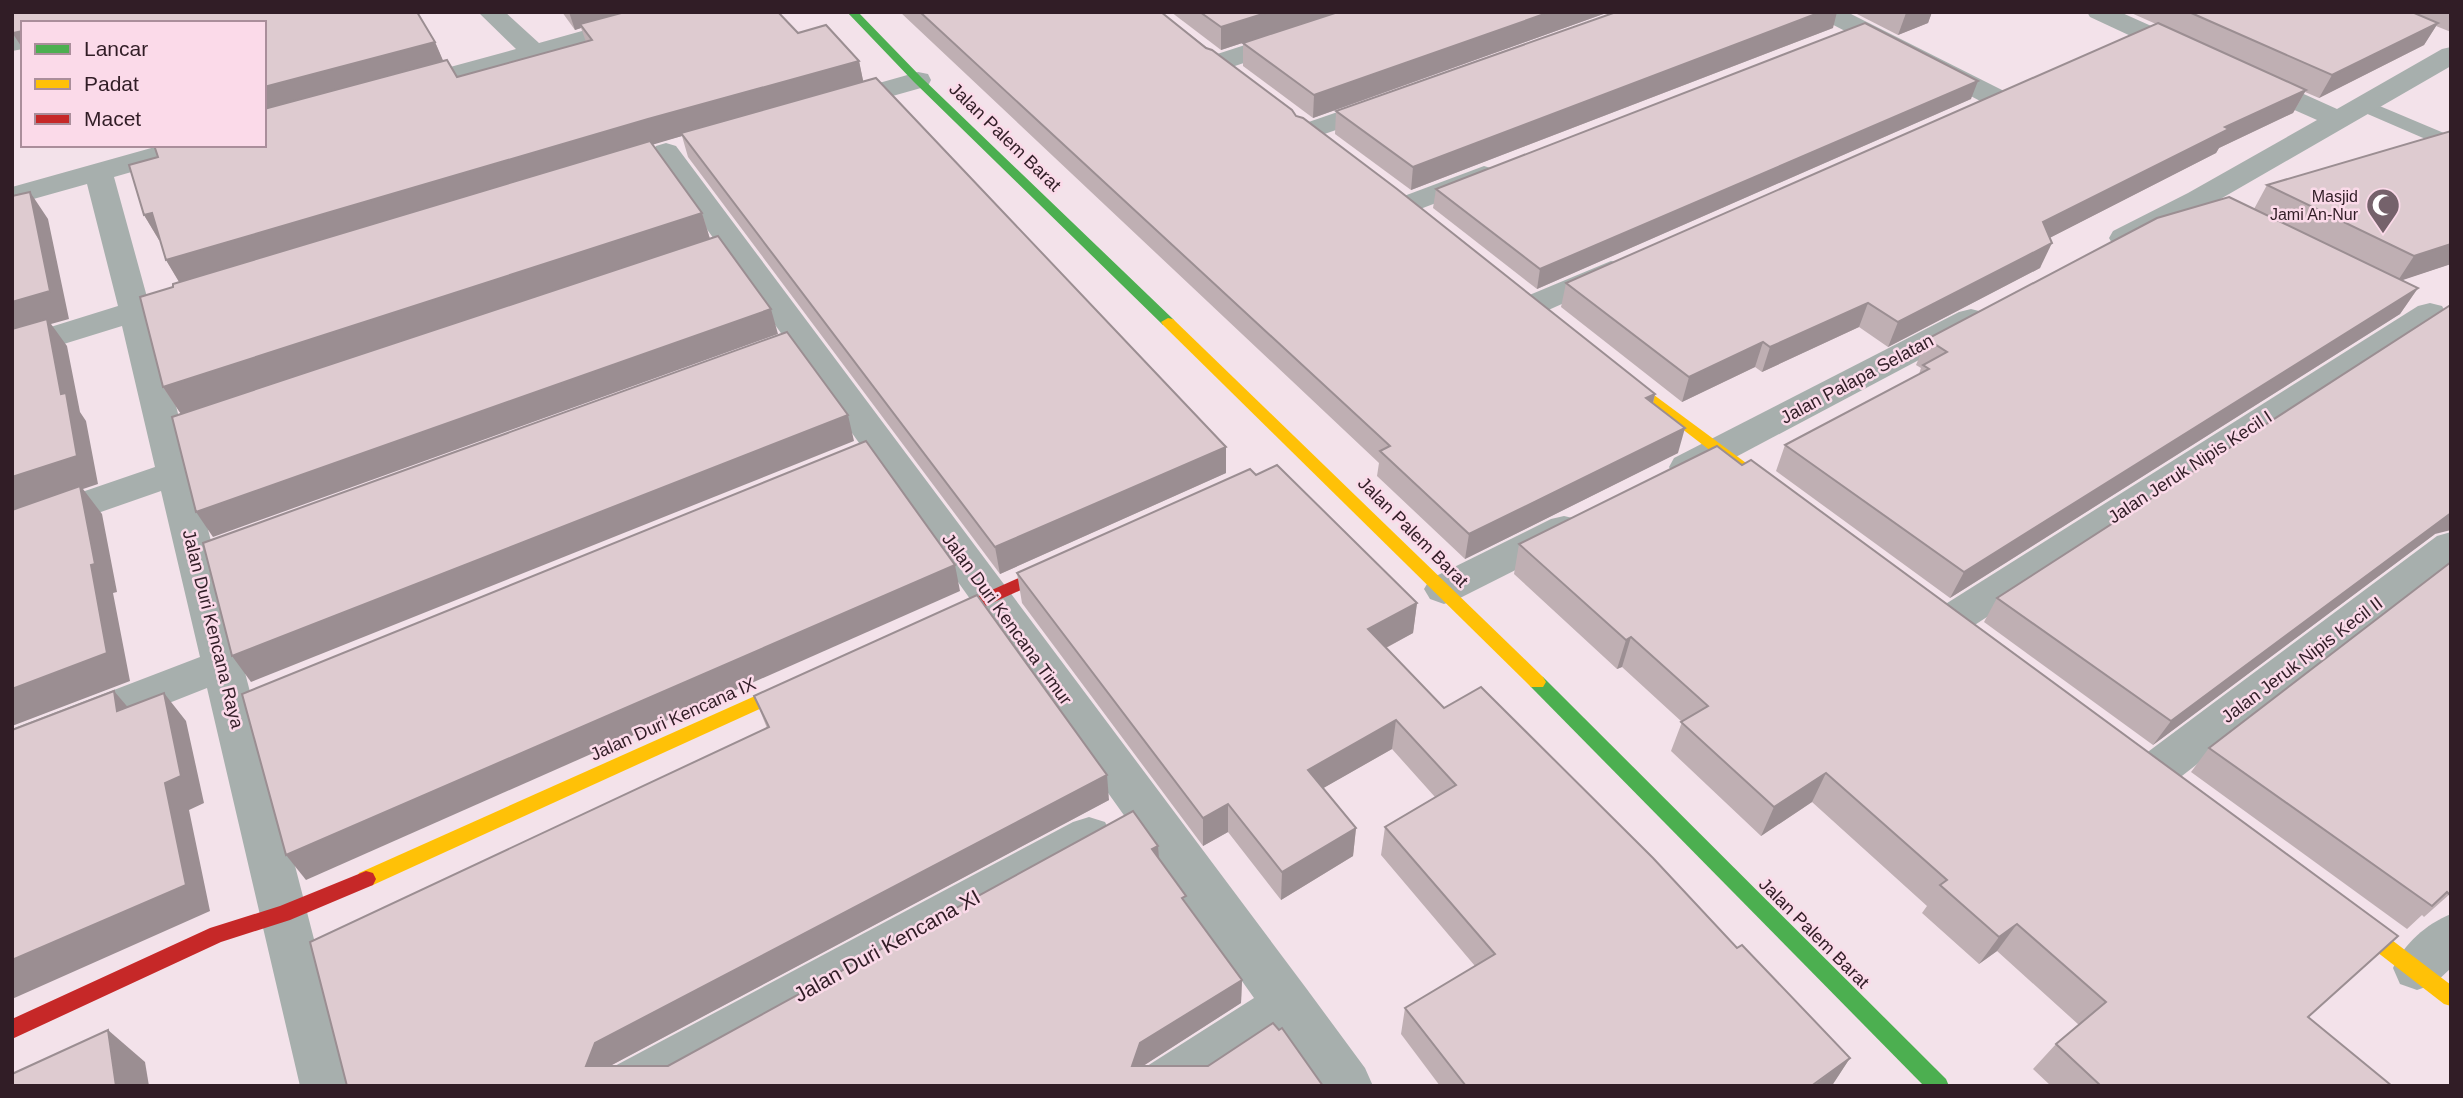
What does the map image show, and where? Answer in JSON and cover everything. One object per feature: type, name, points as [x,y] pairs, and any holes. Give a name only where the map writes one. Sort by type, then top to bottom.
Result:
[{"type":"street","points":[[491,12],[534,52]]},
{"type":"street","points":[[386,93],[679,12]]},
{"type":"street","name":"Jalan Palem Barat","points":[[852,12],[918,80],[1444,589],[1939,1086]]},
{"type":"street","points":[[1220,65],[1372,12]]},
{"type":"street","points":[[2099,12],[2219,66],[2351,112]]},
{"type":"street","points":[[1830,26],[1859,29],[2009,93],[1958,115]]},
{"type":"street","points":[[2111,49],[2147,34]]},
{"type":"street","points":[[2101,250],[2213,205],[2445,46]]},
{"type":"street","points":[[810,111],[918,80]]},
{"type":"street","points":[[1307,132],[1410,95]]},
{"type":"street","points":[[12,195],[188,147]]},
{"type":"street","name":"Jalan Duri Kencana Timur","points":[[666,152],[720,248],[790,344],[881,447],[1347,1086]]},
{"type":"street","points":[[1407,205],[1510,165]]},
{"type":"street","name":"Jalan Duri Kencana Raya","points":[[98,172],[135,311],[183,427],[175,473],[209,555],[223,664],[326,1086]]},
{"type":"street","points":[[1533,305],[1633,260]]},
{"type":"street","points":[[12,350],[216,287]]},
{"type":"street","points":[[2394,295],[2440,318]]},
{"type":"street","name":"Jalan Palapa Selatan","points":[[1660,481],[2003,302]]},
{"type":"street","name":"Jalan Jeruk Nipis Kecil I","points":[[1950,621],[2440,318]]},
{"type":"street","points":[[1596,355],[1765,485]]},
{"type":"street","points":[[842,463],[881,447]]},
{"type":"street","points":[[1283,465],[1307,455]]},
{"type":"street","points":[[12,530],[175,473]]},
{"type":"street","points":[[1444,589],[1588,517]]},
{"type":"street","name":"Jalan Jeruk Nipis Kecil II","points":[[2153,774],[2451,546]]},
{"type":"street","points":[[914,631],[1076,558]]},
{"type":"street","points":[[12,747],[223,664]]},
{"type":"street","name":"Jalan Duri Kencana IX","points":[[12,1028],[217,934],[283,914],[825,672]]},
{"type":"street","points":[[234,710],[272,694]]},
{"type":"street","name":"Jalan Duri Kencana XI","points":[[629,1086],[1144,806]]},
{"type":"street","points":[[2329,903],[2434,982],[2451,936]]},
{"type":"street","points":[[1162,1086],[1288,1004]]},
{"type":"lane","points":[[2351,112],[2451,144]]},
{"type":"building","points":[[12,12],[417,12],[435,42],[266,86],[266,21],[21,21],[21,31],[13,33]]},
{"type":"building","points":[[625,12],[778,12],[798,33],[826,25],[859,61],[648,119],[166,260],[152,213],[144,215],[129,165],[158,157],[155,147],[266,147],[266,108],[447,60],[457,77],[592,40],[580,24]]},
{"type":"building","points":[[920,12],[1161,12],[1292,110],[1296,116],[1303,118],[1397,189],[1655,394],[1646,398],[1685,428],[1469,534],[1380,451],[1390,446]]},
{"type":"building","points":[[1200,12],[1269,12],[1221,27]]},
{"type":"building","points":[[1338,12],[1550,12],[1314,95],[1243,43]]},
{"type":"building","points":[[1616,12],[1821,12],[1413,167],[1336,111]]},
{"type":"building","points":[[2189,12],[2412,12],[2438,23],[2332,75]]},
{"type":"building","points":[[1865,23],[1978,81],[1540,269],[1436,189]]},
{"type":"building","points":[[2158,23],[2306,90],[2225,127],[2229,129],[2043,222],[2052,243],[1898,322],[1868,303],[1770,347],[1763,342],[1689,377],[1566,283]]},
{"type":"building","points":[[876,78],[1226,447],[995,547],[681,133]]},
{"type":"building","name":"Masjid Jami An-Nur","points":[[2451,131],[2451,244],[2414,256],[2267,185]]},
{"type":"building","points":[[650,141],[702,213],[163,387],[140,297],[173,287],[173,284]]},
{"type":"building","points":[[30,192],[50,291],[12,302],[12,196]]},
{"type":"building","points":[[2229,197],[2418,288],[1964,572],[1785,445],[1929,369],[1923,365],[1947,352],[1927,339],[2157,218]]},
{"type":"building","points":[[718,236],[771,309],[196,512],[172,417]]},
{"type":"building","points":[[2449,306],[2451,513],[2171,721],[1997,598]]},
{"type":"building","points":[[47,319],[61,394],[66,393],[77,456],[12,477],[12,329]]},
{"type":"building","points":[[787,332],[848,415],[232,656],[203,543]]},
{"type":"building","points":[[866,441],[955,565],[286,855],[242,694]]},
{"type":"building","points":[[1717,446],[1742,465],[1751,460],[2398,936],[2308,1017],[2392,1086],[2101,1086],[2056,1044],[2106,1002],[2017,924],[1999,937],[1940,885],[1947,880],[1826,773],[1774,807],[1681,722],[1708,706],[1631,637],[1626,640],[1519,544]]},
{"type":"building","points":[[1277,465],[1417,603],[1368,629],[1444,708],[1481,687],[1653,858],[1737,948],[1742,945],[1850,1058],[1814,1084],[1816,1086],[1466,1086],[1405,1008],[1495,954],[1385,827],[1456,785],[1396,720],[1308,770],[1356,828],[1282,872],[1228,804],[1203,818],[1017,573],[1250,469],[1256,475]]},
{"type":"building","points":[[80,486],[95,564],[91,565],[107,653],[12,689],[12,510]]},
{"type":"building","points":[[2451,562],[2451,893],[2447,892],[2432,906],[2209,748]]},
{"type":"building","points":[[977,595],[1107,775],[595,1043],[586,1066],[668,1066],[1133,811],[1158,846],[1152,849],[1186,896],[1182,898],[1242,980],[1140,1043],[1132,1066],[1208,1066],[1273,1023],[1279,1030],[1282,1028],[1323,1086],[347,1086],[310,942],[769,727],[754,696]]},
{"type":"building","points":[[114,691],[117,711],[164,693],[181,776],[165,783],[186,885],[12,960],[12,730]]},
{"type":"building","points":[[108,1030],[116,1086],[12,1086],[12,1074]]},
{"type":"traffic: fast","points":[[852,12],[918,80],[1168,322]]},
{"type":"traffic: fast","points":[[1537,682],[1939,1086]]},
{"type":"traffic: slow","points":[[1168,322],[1537,682]]},
{"type":"traffic: slow","points":[[1612,368],[1756,478]]},
{"type":"traffic: slow","points":[[366,879],[804,681]]},
{"type":"traffic: slow","points":[[2344,915],[2451,997]]},
{"type":"traffic: jam","points":[[935,622],[1066,563]]},
{"type":"traffic: jam","points":[[12,1029],[217,934],[283,914],[366,879]]},
{"type":"place","name":"Masjid Jami An-Nur","points":[[2383,235]]}]
